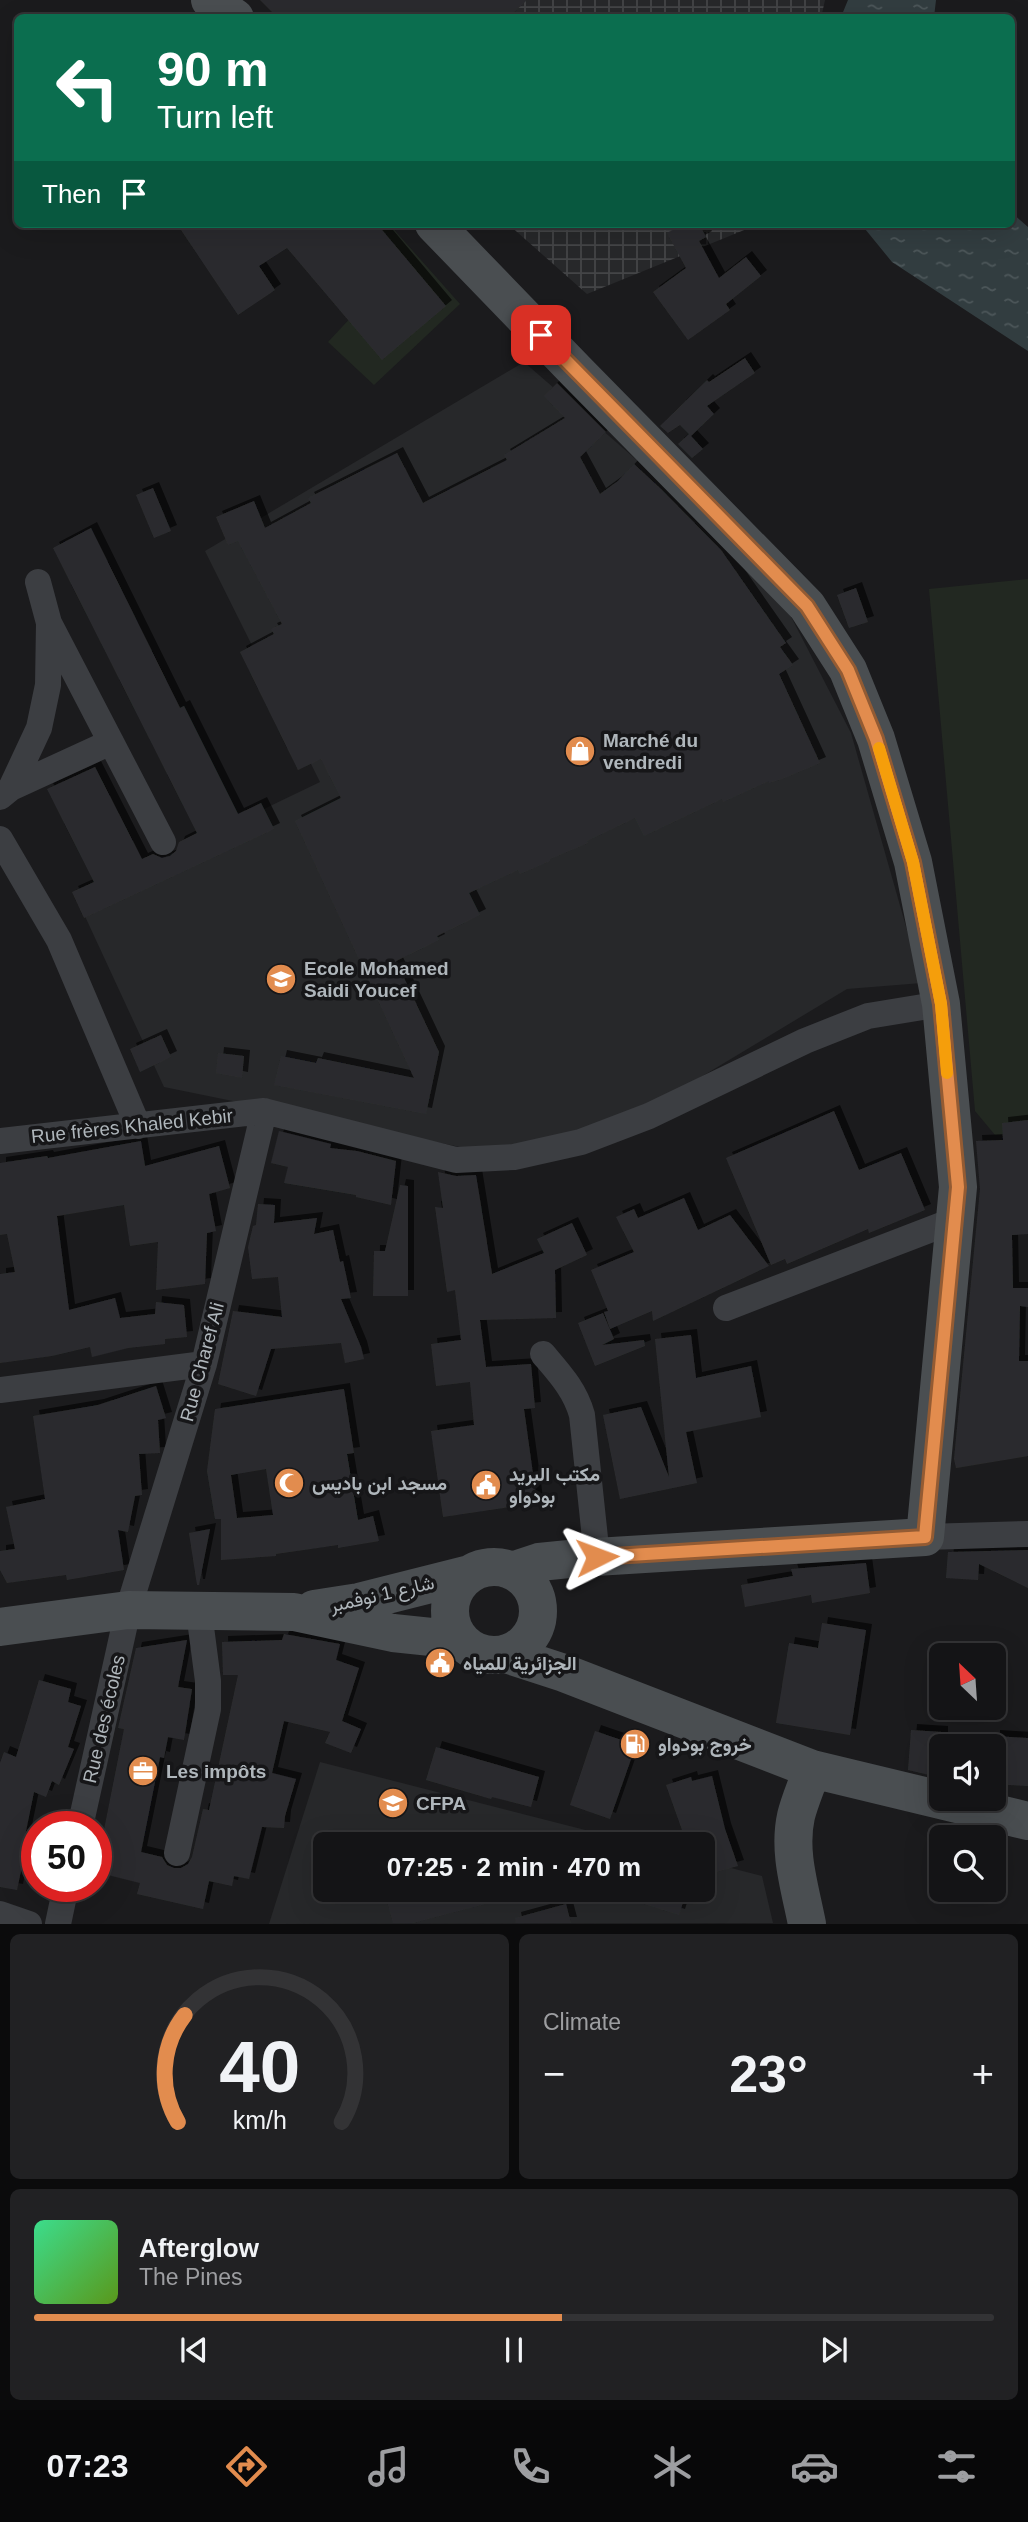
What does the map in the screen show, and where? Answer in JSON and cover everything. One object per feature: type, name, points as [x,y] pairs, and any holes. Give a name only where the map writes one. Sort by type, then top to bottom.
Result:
[{"type":"main road","points":[[210,0],[229,14]]},
{"type":"main road","points":[[438,228],[576,373],[807,606],[848,670],[876,739],[913,862],[941,1004],[958,1187],[925,1537],[588,1558],[555,1575],[522,1613],[493,1656],[469,1648],[460,1640],[450,1617],[450,1605],[460,1583],[470,1574],[491,1567],[522,1613],[564,1673],[812,1769],[1028,1821]]},
{"type":"main road","name":"شارع 1 نوفمبر","points":[[294,1612],[359,1602],[470,1574]]},
{"type":"main road","points":[[0,1627],[128,1610],[294,1612],[393,1633],[460,1640]]},
{"type":"main road","points":[[807,1923],[794,1860],[793,1836],[797,1814],[812,1769]]},
{"type":"street","points":[[38,582],[49,623],[163,842]]},
{"type":"street","points":[[5,793],[39,728],[48,685],[49,623]]},
{"type":"street","points":[[5,793],[111,742]]},
{"type":"street","points":[[0,839],[59,940],[138,1126]]},
{"type":"street","points":[[264,1111],[456,1160],[514,1157],[581,1142],[649,1116],[805,1041],[868,1016],[941,1004]]},
{"type":"street","name":"Rue frères Khaled Kebir","points":[[0,1141],[264,1111]]},
{"type":"street","name":"Rue Charef Ali","points":[[128,1610],[204,1364],[264,1111]]},
{"type":"street","points":[[726,1308],[955,1220]]},
{"type":"street","points":[[543,1354],[577,1396],[588,1558]]},
{"type":"street","points":[[0,1390],[204,1364]]},
{"type":"street","points":[[925,1537],[1028,1534]]},
{"type":"street","name":"Rue des écoles","points":[[84,1811],[128,1610]]},
{"type":"street","points":[[177,1853],[208,1709],[208,1681],[199,1612]]},
{"type":"street","points":[[58,1923],[63,1902]]},
{"type":"street","points":[[0,1914],[29,1923]]},
{"type":"shaded area","points":[[276,0],[825,0],[822,14],[289,14]]},
{"type":"shaded area","points":[[278,228],[393,228],[460,304],[374,385],[328,342],[371,296]]},
{"type":"shaded area","points":[[513,228],[749,228],[587,294]]},
{"type":"shaded area","name":"Marché du vendredi","points":[[524,362],[770,576],[851,733],[922,983],[847,989],[651,1107],[584,1131],[480,1151],[164,1087],[77,899],[320,782],[205,551]]},
{"type":"shaded area","points":[[1028,579],[1028,1133],[995,1135],[975,1111],[929,589]]},
{"type":"shaded area","name":"CFPA","points":[[320,1762],[593,1832],[313,1832],[313,1902],[715,1902],[715,1864],[762,1876],[773,1923],[269,1924]]},
{"type":"water","points":[[848,0],[936,0],[934,14],[842,14]]},
{"type":"water","points":[[1015,216],[1028,227],[1028,351],[892,262],[864,228],[1015,228]]},
{"type":"building","points":[[260,0],[527,0],[512,14],[274,14]]},
{"type":"building","points":[[180,228],[380,228],[446,306],[382,360],[287,248],[259,266],[275,290],[238,315]]},
{"type":"building","points":[[676,228],[701,228],[706,237],[699,241],[719,278],[746,257],[761,276],[726,304],[730,310],[688,340],[653,292],[686,268],[667,233]]},
{"type":"building","points":[[745,358],[755,373],[707,406],[714,414],[691,436],[703,449],[692,458],[678,444],[689,434],[680,425],[668,433],[660,426],[707,380],[709,382]]},
{"type":"building","points":[[557,383],[606,432],[580,457],[600,494],[618,481],[634,464],[721,550],[786,643],[780,647],[793,665],[779,674],[820,763],[782,779],[769,781],[723,802],[722,799],[644,836],[635,818],[550,861],[520,874],[518,870],[469,893],[480,915],[437,936],[439,940],[396,961],[439,1052],[426,1114],[274,1085],[281,1056],[316,1063],[318,1058],[414,1078],[295,821],[341,798],[321,759],[298,770],[240,652],[274,634],[271,629],[282,624],[238,541],[228,545],[216,517],[254,501],[265,528],[311,503],[308,498],[397,453],[423,503],[507,460],[504,455],[565,418],[544,396]]},
{"type":"building","points":[[153,488],[171,531],[154,538],[136,495]]},
{"type":"building","points":[[91,528],[180,708],[184,706],[238,814],[261,803],[274,829],[84,918],[72,892],[94,882],[47,789],[95,767],[142,859],[153,854],[162,858],[170,856],[176,851],[179,842],[197,833],[53,548]]},
{"type":"building","points":[[856,588],[868,622],[849,628],[837,595]]},
{"type":"building","points":[[161,1035],[171,1057],[140,1072],[130,1049]]},
{"type":"building","points":[[218,1053],[244,1056],[242,1078],[216,1073]]},
{"type":"building","points":[[834,1111],[859,1170],[901,1153],[925,1210],[869,1233],[868,1229],[787,1264],[785,1259],[771,1265],[726,1158]]},
{"type":"building","points":[[1028,1120],[1028,1234],[1012,1235],[1013,1288],[1028,1288],[1028,1307],[1020,1306],[1019,1361],[1028,1361],[1028,1456],[956,1468],[954,1459],[980,1189],[976,1141],[1003,1140],[1002,1123]]},
{"type":"building","points":[[279,1131],[331,1144],[330,1148],[357,1151],[396,1161],[391,1205],[356,1195],[284,1183],[288,1167],[271,1163]]},
{"type":"building","points":[[141,1141],[145,1166],[219,1146],[230,1188],[209,1194],[216,1231],[207,1233],[205,1284],[156,1290],[158,1242],[130,1246],[124,1205],[57,1216],[69,1310],[115,1298],[120,1318],[155,1314],[156,1302],[184,1305],[187,1337],[165,1339],[165,1344],[128,1348],[92,1357],[90,1347],[52,1356],[0,1363],[0,1274],[15,1272],[7,1234],[0,1235],[0,1163],[48,1158]]},
{"type":"building","points":[[438,1172],[456,1176],[476,1175],[492,1274],[544,1253],[537,1239],[572,1223],[587,1255],[555,1270],[556,1318],[480,1320],[486,1367],[531,1364],[535,1408],[524,1409],[537,1503],[443,1517],[431,1431],[474,1425],[470,1382],[436,1386],[431,1344],[461,1340],[455,1290],[447,1292],[435,1207],[443,1208]]},
{"type":"building","points":[[400,1185],[408,1186],[408,1296],[373,1296],[374,1251],[385,1251]]},
{"type":"building","points":[[684,1198],[698,1230],[730,1215],[769,1266],[653,1321],[652,1311],[610,1329],[604,1312],[608,1311],[591,1270],[634,1252],[616,1217],[634,1209],[638,1218]]},
{"type":"building","points":[[258,1204],[275,1205],[274,1223],[317,1218],[314,1234],[333,1230],[351,1298],[341,1299],[364,1359],[345,1363],[341,1343],[271,1349],[256,1396],[218,1384],[233,1311],[282,1317],[278,1277],[252,1279],[248,1247],[253,1226],[256,1225]]},
{"type":"building","points":[[603,1313],[614,1339],[602,1345],[644,1340],[645,1346],[595,1366],[578,1323]]},
{"type":"building","points":[[691,1335],[696,1378],[751,1366],[761,1417],[686,1432],[697,1483],[620,1499],[603,1415],[641,1407],[669,1477],[655,1339]]},
{"type":"building","points":[[156,1386],[166,1418],[158,1420],[160,1453],[139,1454],[142,1495],[135,1496],[128,1532],[118,1530],[124,1570],[67,1580],[66,1575],[7,1583],[0,1570],[0,1551],[15,1549],[6,1507],[45,1499],[33,1416],[98,1405]]},
{"type":"building","name":"مسجد ابن باديس","points":[[344,1389],[354,1453],[347,1454],[358,1520],[373,1516],[379,1541],[276,1556],[221,1560],[221,1519],[215,1519],[207,1471],[215,1409]],"holes":[[[266,1469],[273,1515],[237,1518],[231,1475]]]},
{"type":"building","points":[[210,1529],[199,1585],[197,1585],[189,1533]]},
{"type":"building","points":[[1028,1550],[1028,1588],[979,1564],[978,1580],[946,1578],[948,1552]]},
{"type":"building","points":[[866,1563],[870,1593],[812,1603],[811,1595],[745,1607],[741,1585],[793,1576],[791,1569]]},
{"type":"building","points":[[822,1623],[866,1630],[850,1735],[776,1723],[789,1643],[818,1648]]},
{"type":"building","points":[[284,1634],[340,1644],[336,1660],[359,1668],[342,1721],[361,1729],[351,1753],[325,1743],[330,1732],[284,1721],[272,1773],[296,1779],[284,1828],[262,1827],[249,1879],[234,1876],[232,1886],[209,1881],[203,1909],[137,1894],[140,1883],[112,1876],[112,1811],[108,1811],[124,1729],[118,1728],[136,1648],[187,1640],[178,1687],[192,1689],[184,1740],[168,1737],[164,1758],[160,1757],[141,1852],[162,1857],[167,1865],[181,1868],[188,1864],[192,1857],[203,1809],[209,1810],[238,1675],[223,1675],[222,1642],[282,1640]]},
{"type":"building","points":[[39,1680],[71,1689],[68,1702],[81,1706],[68,1747],[74,1749],[59,1785],[52,1781],[46,1797],[34,1792],[30,1811],[21,1811],[21,1871],[17,1890],[0,1887],[0,1763],[4,1752],[16,1757]]},
{"type":"building","points":[[911,1730],[942,1732],[929,1734],[929,1775],[908,1770]]},
{"type":"building","points":[[595,1731],[636,1745],[610,1819],[570,1805]]},
{"type":"building","points":[[1006,1737],[1028,1738],[1028,1786],[1006,1785]]},
{"type":"building","points":[[436,1747],[539,1777],[531,1807],[492,1797],[491,1799],[426,1780]]},
{"type":"building","points":[[712,1776],[725,1829],[738,1866],[716,1872],[715,1832],[683,1832],[666,1785],[691,1777],[692,1781]]},
{"type":"building","points":[[387,1902],[493,1902],[413,1923],[393,1923]]},
{"type":"building","points":[[638,1902],[683,1902],[679,1915]]},
{"type":"building","points":[[566,1904],[571,1923],[516,1923],[515,1918]]},
{"type":"slow traffic","points":[[879,748],[913,862],[941,1004],[947,1073]]},
{"type":"place","name":"Marché du vendredi","points":[[580,751]]},
{"type":"place","name":"Ecole Mohamed Saidi Youcef","points":[[281,979]]},
{"type":"place","name":"مسجد ابن باديس","points":[[289,1483]]},
{"type":"place","name":"مكتب البريد بودواو","points":[[486,1485]]},
{"type":"place","name":"الجزائرية للمياه","points":[[440,1663]]},
{"type":"place","name":"خروج بودواو","points":[[635,1744]]},
{"type":"place","name":"Les impôts","points":[[143,1771]]},
{"type":"place","name":"CFPA","points":[[393,1803]]},
{"type":"route","points":[[541,335],[807,606],[848,670],[876,739],[913,862],[941,1004],[958,1187],[925,1537],[597,1557]]}]
